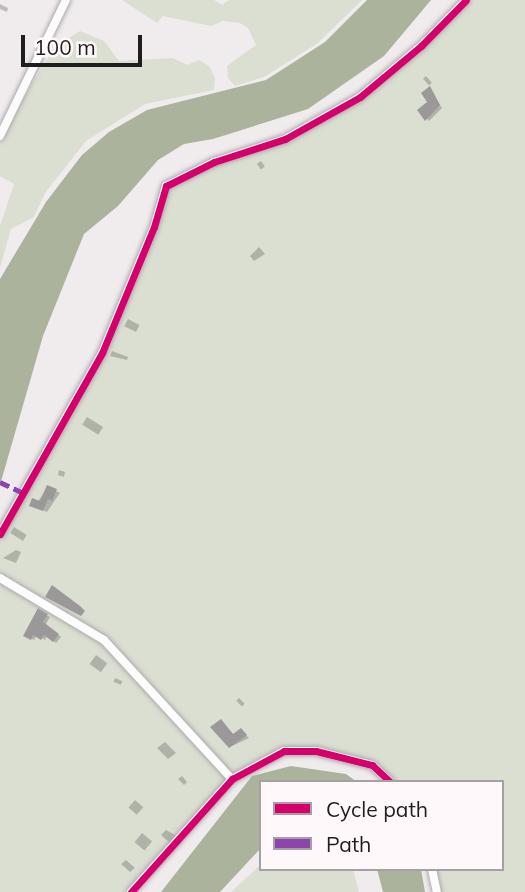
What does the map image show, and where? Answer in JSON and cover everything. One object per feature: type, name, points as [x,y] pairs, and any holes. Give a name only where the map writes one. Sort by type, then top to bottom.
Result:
[{"type":"street","points":[[0,136],[66,0]]},
{"type":"street","points":[[0,534],[102,353],[154,227],[166,186],[214,162],[285,139],[360,97],[421,46],[466,0]]},
{"type":"street","points":[[0,578],[104,640],[232,779]]},
{"type":"street","points":[[131,892],[232,779],[284,751],[316,751],[372,765],[388,780]]},
{"type":"street","points":[[432,871],[437,892]]},
{"type":"shaded area","points":[[122,0],[214,0],[222,5],[229,0],[362,0],[318,43],[264,77],[235,86],[228,78],[227,66],[256,45],[248,28],[240,23],[223,21],[211,26],[163,16],[157,23]]},
{"type":"shaded area","points":[[367,0],[431,0],[384,56],[308,109],[213,139],[184,144],[158,160],[118,206],[84,234],[43,336],[0,485],[0,279],[46,202],[82,155],[109,132],[147,110],[266,80],[325,42]]},
{"type":"shaded area","points":[[466,0],[525,0],[525,892],[437,892],[432,871],[504,871],[504,780],[388,780],[372,765],[316,751],[284,751],[232,779],[131,892],[0,892],[0,534],[102,353],[159,199],[175,178],[285,139],[360,97]]},
{"type":"shaded area","points":[[80,31],[104,41],[119,61],[173,58],[187,65],[199,60],[209,66],[215,78],[214,90],[145,104],[86,141],[45,193],[34,217],[11,229],[0,268],[0,226],[14,184],[0,176],[0,135],[56,46]]},
{"type":"shaded area","points":[[291,766],[346,774],[354,780],[259,780],[259,850],[220,892],[161,892],[252,776]]},
{"type":"shaded area","points":[[259,866],[259,871],[354,871],[359,892],[231,892]]},
{"type":"shaded area","points":[[378,871],[421,871],[425,892],[383,892]]},
{"type":"building","points":[[430,86],[440,105],[425,121],[417,110],[427,102],[421,93]]},
{"type":"building","points":[[47,485],[57,489],[52,501],[48,499],[43,511],[29,506],[32,498],[40,501]]},
{"type":"building","points":[[52,585],[85,611],[81,616],[45,597]]},
{"type":"building","points":[[38,608],[48,614],[43,622],[59,634],[53,642],[44,635],[41,640],[33,635],[31,640],[23,636]]},
{"type":"building","points":[[221,719],[233,734],[241,728],[247,735],[229,748],[210,727]]},
{"type":"marked path","points":[[0,482],[24,493]]},
{"type":"cycle path","points":[[0,534],[102,353],[154,227],[166,186],[214,162],[285,139],[360,97],[421,46],[466,0]]},
{"type":"cycle path","points":[[131,892],[232,779],[284,751],[316,751],[372,765],[388,780]]}]
